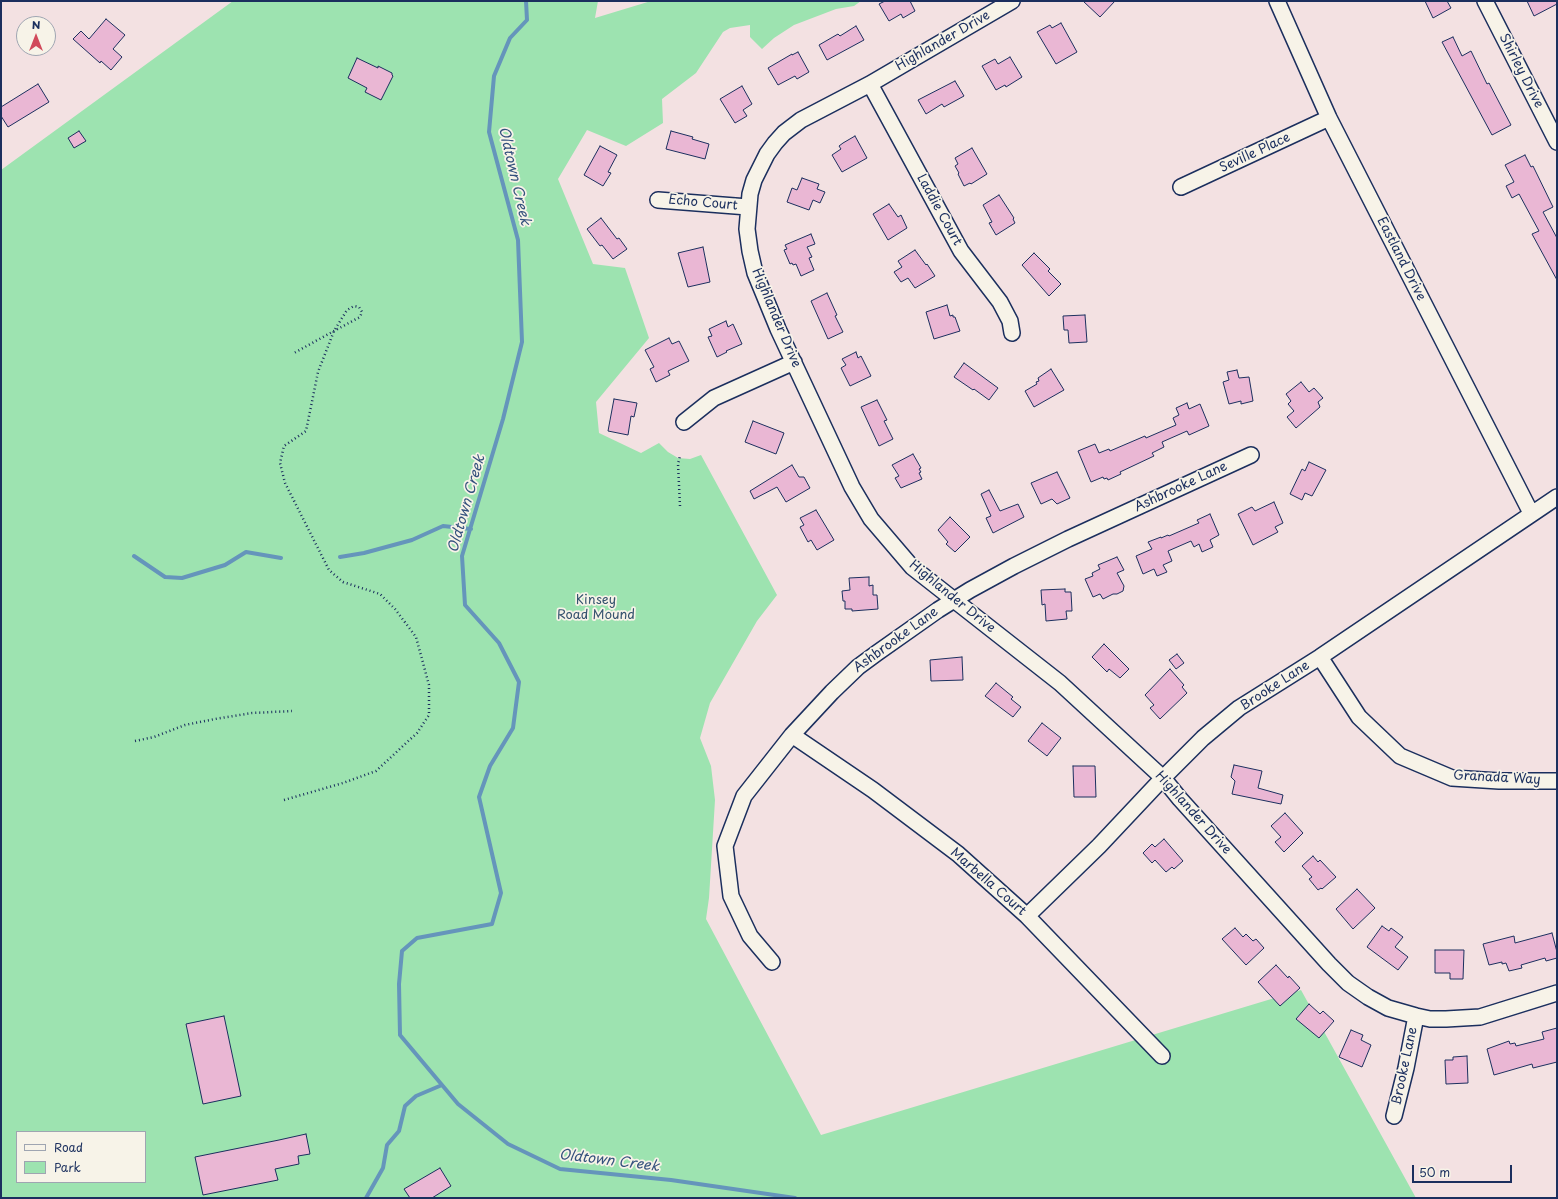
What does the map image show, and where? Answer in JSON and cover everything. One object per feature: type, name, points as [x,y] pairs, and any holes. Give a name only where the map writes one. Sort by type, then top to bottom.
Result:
[{"type":"street","name":"Highlander Drive","points":[[1012,1],[870,84],[802,120],[784,133],[767,154],[754,180],[748,207],[747,229],[755,273],[778,328],[852,487],[871,519],[912,567],[1060,683],[1163,778],[1281,911],[1348,983],[1368,997],[1388,1008],[1416,1016],[1446,1019],[1480,1017],[1557,993]]},
{"type":"street","name":"Eastland Drive","points":[[1277,1],[1329,118],[1531,513]]},
{"type":"street","name":"Shirley Drive","points":[[1486,1],[1557,142]]},
{"type":"street","name":"Laddie Court","points":[[870,84],[961,251],[1000,302],[1010,321],[1012,333]]},
{"type":"street","name":"Seville Place","points":[[1181,187],[1329,118]]},
{"type":"street","name":"Echo Court","points":[[658,200],[748,207]]},
{"type":"street","points":[[684,422],[714,398],[794,362]]},
{"type":"street","name":"Ashbrooke Lane","points":[[772,962],[750,936],[731,896],[725,846],[744,796],[792,736],[832,692],[858,667],[953,600],[1014,566],[1251,455]]},
{"type":"street","name":"Brooke Lane","points":[[1027,916],[1099,846],[1203,738],[1239,708],[1320,657],[1557,496]]},
{"type":"street","name":"Granada Way","points":[[1320,657],[1358,717],[1400,756],[1452,778],[1499,781],[1557,781]]},
{"type":"street","name":"Marbella Court","points":[[792,736],[879,794],[958,854],[1027,916],[1162,1056]]},
{"type":"street","name":"Brooke Lane","points":[[1394,1116],[1406,1068],[1416,1016]]},
{"type":"path","points":[[284,800],[343,783],[376,771],[417,733],[429,715],[429,685],[416,637],[395,609],[380,594],[343,582],[329,570],[285,483],[280,463],[284,446],[306,431],[318,372],[334,330],[347,310],[354,306],[359,307],[362,312],[360,317],[334,330],[294,353]]},
{"type":"path","points":[[680,456],[678,464],[680,506]]},
{"type":"path","points":[[135,742],[186,726],[215,719],[252,713],[292,711]]},
{"type":"green space","name":"Kinsey Road Mound","points":[[233,1],[598,1],[595,18],[651,1],[861,1],[854,6],[836,9],[794,25],[774,38],[762,49],[750,37],[750,25],[730,28],[723,32],[696,73],[662,99],[663,123],[626,146],[587,130],[558,179],[593,264],[625,268],[649,338],[596,402],[599,433],[641,453],[659,443],[668,452],[678,458],[690,459],[701,455],[777,595],[757,621],[710,703],[700,738],[711,766],[715,800],[709,898],[706,919],[821,1135],[1301,990],[1416,1198],[1,1198],[1,170]]},
{"type":"building","points":[[885,1],[910,1],[915,11],[903,18],[901,14],[889,21],[879,4]]},
{"type":"building","points":[[1083,1],[1115,1],[1100,17]]},
{"type":"building","points":[[1425,1],[1447,1],[1451,8],[1433,18]]},
{"type":"building","points":[[1527,1],[1557,1],[1557,4],[1534,16]]},
{"type":"building","points":[[106,19],[125,35],[113,49],[122,57],[111,70],[101,61],[100,63],[73,39],[81,31],[89,39]]},
{"type":"building","points":[[1061,23],[1077,52],[1056,64],[1037,32],[1050,25],[1052,28]]},
{"type":"building","points":[[856,26],[864,40],[827,60],[819,45],[838,34],[840,36]]},
{"type":"building","points":[[1453,37],[1462,56],[1471,51],[1487,84],[1489,83],[1511,125],[1492,135],[1442,42]]},
{"type":"building","points":[[798,52],[809,72],[797,79],[795,76],[778,85],[768,68]]},
{"type":"building","points":[[1010,57],[1022,77],[1006,87],[1005,85],[996,90],[982,66],[995,59],[998,64]]},
{"type":"building","points":[[357,58],[392,73],[393,76],[381,100],[365,92],[367,88],[348,78]]},
{"type":"building","points":[[955,81],[964,96],[944,107],[942,104],[926,114],[918,100]]},
{"type":"building","points":[[38,84],[49,102],[8,127],[1,116],[1,107]]},
{"type":"building","points":[[742,86],[752,104],[743,110],[747,116],[735,123],[720,99]]},
{"type":"building","points":[[79,131],[86,141],[74,148],[68,138]]},
{"type":"building","points":[[671,131],[693,137],[692,139],[709,144],[705,159],[666,149]]},
{"type":"building","points":[[855,136],[867,158],[842,172],[832,155],[841,149],[839,146]]},
{"type":"building","points":[[600,146],[617,155],[608,172],[611,173],[603,186],[584,175]]},
{"type":"building","points":[[972,148],[987,174],[971,184],[970,183],[964,186],[955,166],[958,164],[955,158]]},
{"type":"building","points":[[1525,155],[1531,167],[1533,166],[1553,207],[1543,212],[1557,238],[1557,280],[1532,234],[1539,231],[1519,194],[1512,198],[1506,186],[1514,182],[1505,165]]},
{"type":"building","points":[[802,178],[819,184],[817,189],[825,192],[820,203],[813,200],[809,210],[787,202],[792,188],[797,190]]},
{"type":"building","points":[[999,195],[1014,218],[1015,223],[996,235],[989,223],[992,222],[983,205]]},
{"type":"building","points":[[889,204],[898,217],[901,215],[907,228],[888,240],[873,214]]},
{"type":"building","points":[[601,218],[617,239],[619,238],[627,249],[613,259],[602,245],[600,246],[587,229]]},
{"type":"building","points":[[811,234],[815,244],[807,247],[812,257],[809,258],[814,270],[801,276],[796,264],[790,264],[784,250],[787,249],[785,245]]},
{"type":"building","points":[[703,247],[710,282],[688,287],[678,253]]},
{"type":"building","points":[[915,250],[935,276],[915,288],[908,278],[901,282],[894,272],[902,267],[898,261]]},
{"type":"building","points":[[1034,253],[1050,269],[1048,271],[1061,284],[1049,296],[1022,265]]},
{"type":"building","points":[[827,293],[837,315],[835,316],[843,332],[828,339],[811,301]]},
{"type":"building","points":[[947,305],[950,316],[953,315],[953,317],[955,317],[960,331],[934,339],[926,312]]},
{"type":"building","points":[[1085,315],[1087,342],[1069,343],[1068,330],[1064,330],[1063,316]]},
{"type":"building","points":[[726,321],[728,327],[733,324],[742,344],[717,357],[708,337],[712,336],[709,329]]},
{"type":"building","points":[[669,338],[672,344],[679,341],[689,361],[668,371],[670,375],[656,382],[650,369],[654,367],[645,350]]},
{"type":"building","points":[[856,352],[858,358],[861,356],[871,376],[850,386],[841,368],[846,365],[842,359]]},
{"type":"building","points":[[964,363],[998,388],[989,400],[954,377]]},
{"type":"building","points":[[1051,369],[1064,390],[1034,407],[1025,391],[1037,384],[1036,382],[1039,381],[1038,378]]},
{"type":"building","points":[[1237,370],[1239,378],[1249,377],[1253,401],[1241,404],[1241,401],[1229,404],[1223,382],[1229,380],[1227,372]]},
{"type":"building","points":[[1301,382],[1309,392],[1314,388],[1323,398],[1318,402],[1320,407],[1296,428],[1287,417],[1294,411],[1288,404],[1291,401],[1286,394]]},
{"type":"building","points":[[614,399],[637,403],[634,417],[631,416],[628,435],[608,431]]},
{"type":"building","points":[[877,400],[887,420],[884,421],[893,439],[879,446],[861,407]]},
{"type":"building","points":[[1187,403],[1189,409],[1200,404],[1209,426],[1189,435],[1187,431],[1162,442],[1164,447],[1152,453],[1154,456],[1120,472],[1121,474],[1108,480],[1107,478],[1104,479],[1103,477],[1091,482],[1078,451],[1095,444],[1099,453],[1109,449],[1110,451],[1176,425],[1173,418],[1179,415],[1176,408]]},
{"type":"building","points":[[753,421],[784,433],[776,454],[745,442]]},
{"type":"building","points":[[913,454],[921,468],[919,469],[921,472],[919,473],[922,479],[901,488],[895,478],[899,476],[892,465]]},
{"type":"building","points":[[1309,462],[1326,470],[1312,496],[1305,493],[1302,500],[1290,494],[1302,469],[1305,471]]},
{"type":"building","points":[[792,465],[799,477],[804,477],[810,488],[786,502],[777,487],[754,499],[750,491]]},
{"type":"building","points":[[1057,472],[1070,498],[1057,504],[1052,499],[1041,504],[1031,483]]},
{"type":"building","points":[[989,490],[1000,511],[1018,504],[1024,517],[993,533],[986,518],[991,516],[981,494]]},
{"type":"building","points":[[1274,502],[1283,523],[1275,527],[1278,532],[1253,545],[1238,514],[1252,507],[1255,511]]},
{"type":"building","points":[[816,510],[834,540],[817,550],[811,540],[808,542],[800,527],[804,525],[800,518]]},
{"type":"building","points":[[1210,514],[1219,535],[1210,540],[1213,547],[1202,552],[1199,544],[1194,547],[1191,541],[1168,551],[1172,561],[1163,565],[1167,572],[1157,576],[1154,569],[1143,574],[1136,556],[1152,549],[1148,542],[1168,535],[1169,536],[1199,523],[1197,520]]},
{"type":"building","points":[[950,517],[970,537],[955,552],[946,544],[948,542],[938,530]]},
{"type":"building","points":[[1117,557],[1124,570],[1117,573],[1124,586],[1123,591],[1103,599],[1100,594],[1093,597],[1085,579],[1093,576],[1092,573],[1100,569],[1098,565]]},
{"type":"building","points":[[869,577],[869,586],[873,585],[873,595],[877,595],[878,609],[852,611],[852,609],[845,609],[845,601],[843,601],[842,591],[850,590],[849,578]]},
{"type":"building","points":[[1065,589],[1065,592],[1071,592],[1072,611],[1066,611],[1067,619],[1046,621],[1045,604],[1042,605],[1041,590]]},
{"type":"building","points":[[1104,644],[1129,669],[1120,678],[1109,669],[1107,672],[1092,657]]},
{"type":"building","points":[[1177,654],[1184,663],[1176,669],[1169,660]]},
{"type":"building","points":[[962,657],[963,680],[931,681],[930,660]]},
{"type":"building","points":[[1170,669],[1184,685],[1182,687],[1187,693],[1160,719],[1150,708],[1154,705],[1145,695]]},
{"type":"building","points":[[996,683],[1013,697],[1011,699],[1021,707],[1013,717],[985,696]]},
{"type":"building","points":[[1042,723],[1061,738],[1047,756],[1028,741]]},
{"type":"building","points":[[1234,765],[1262,771],[1258,788],[1283,795],[1281,804],[1232,794],[1235,781],[1231,777]]},
{"type":"building","points":[[1073,766],[1095,766],[1096,797],[1074,797]]},
{"type":"building","points":[[1285,813],[1303,833],[1284,852],[1275,842],[1281,837],[1271,826]]},
{"type":"building","points":[[1164,839],[1183,861],[1174,869],[1172,867],[1166,872],[1155,860],[1152,863],[1143,853],[1152,844],[1155,847]]},
{"type":"building","points":[[1313,856],[1318,862],[1320,860],[1336,877],[1322,889],[1321,888],[1318,890],[1309,879],[1312,877],[1302,866]]},
{"type":"building","points":[[1357,889],[1375,908],[1353,929],[1336,909]]},
{"type":"building","points":[[1382,926],[1389,931],[1391,928],[1403,937],[1395,947],[1408,957],[1398,970],[1367,947]]},
{"type":"building","points":[[1235,928],[1243,937],[1246,934],[1253,941],[1256,939],[1264,948],[1246,965],[1222,939]]},
{"type":"building","points":[[1552,933],[1557,958],[1546,961],[1545,958],[1521,965],[1522,968],[1509,971],[1506,963],[1502,964],[1502,962],[1489,965],[1483,944],[1514,936],[1515,943]]},
{"type":"building","points":[[1435,950],[1464,950],[1463,979],[1450,979],[1450,973],[1435,973]]},
{"type":"building","points":[[1276,965],[1300,988],[1280,1006],[1258,982]]},
{"type":"building","points":[[1309,1004],[1320,1014],[1323,1011],[1334,1021],[1319,1038],[1296,1019]]},
{"type":"building","points":[[224,1016],[241,1096],[203,1104],[186,1024]]},
{"type":"building","points":[[1557,1028],[1557,1062],[1533,1068],[1532,1064],[1494,1075],[1487,1049],[1509,1041],[1510,1044],[1515,1043],[1516,1046],[1544,1039],[1542,1032]]},
{"type":"building","points":[[1351,1030],[1363,1035],[1361,1040],[1371,1045],[1362,1067],[1339,1057]]},
{"type":"building","points":[[1467,1056],[1468,1083],[1446,1084],[1445,1060],[1453,1060],[1453,1057]]},
{"type":"building","points":[[306,1134],[310,1154],[298,1156],[299,1164],[275,1169],[278,1180],[203,1195],[195,1157]]},
{"type":"building","points":[[440,1168],[451,1186],[432,1198],[410,1198],[404,1189]]},
{"type":"waterway","name":"Oldtown Creek","points":[[526,1],[527,20],[510,38],[494,76],[489,132],[518,240],[522,342],[503,419],[462,556],[465,605],[499,643],[519,682],[513,728],[490,766],[479,797],[501,893],[492,924],[417,938],[402,951],[399,984],[400,1035],[458,1104],[508,1144],[560,1169],[671,1180],[795,1198]]},
{"type":"waterway","points":[[340,557],[364,553],[412,540],[443,526],[471,529]]},
{"type":"waterway","points":[[134,556],[165,577],[182,578],[225,565],[246,552],[281,558]]},
{"type":"waterway","points":[[366,1198],[383,1168],[387,1145],[399,1131],[405,1106],[416,1096],[442,1085]]}]
